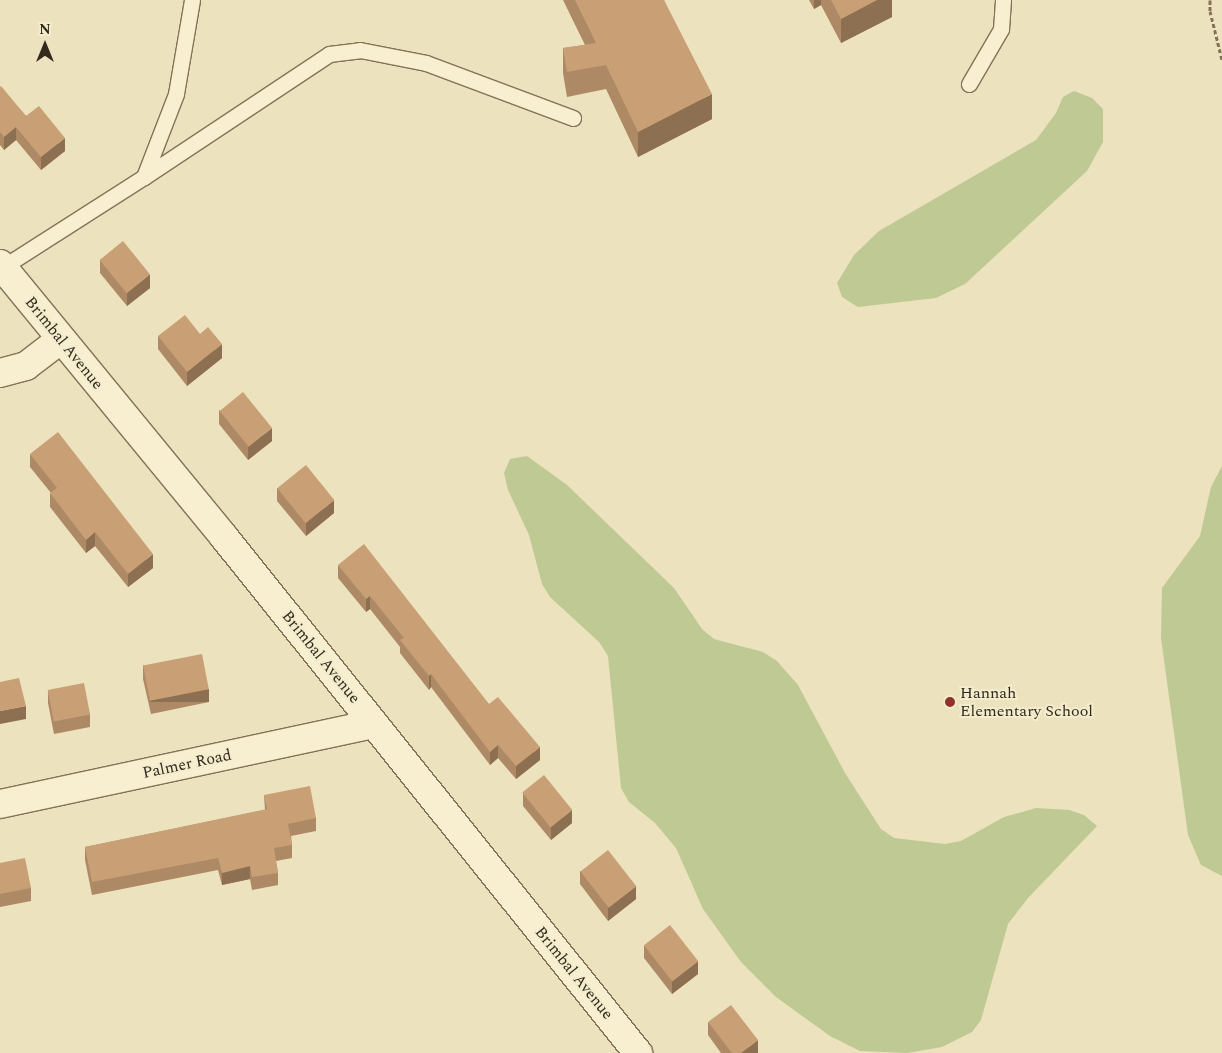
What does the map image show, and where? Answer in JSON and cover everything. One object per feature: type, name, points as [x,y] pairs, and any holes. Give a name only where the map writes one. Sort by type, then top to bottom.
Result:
[{"type":"main road","name":"Brimbal Avenue","points":[[1,265],[60,340],[374,724],[638,1053]]},
{"type":"main road","points":[[0,373],[26,366],[60,340]]},
{"type":"main road","name":"Palmer Road","points":[[0,804],[374,724]]},
{"type":"lane","points":[[144,177],[176,94],[192,0]]},
{"type":"lane","points":[[969,84],[1001,29],[1003,0]]},
{"type":"lane","points":[[1,265],[144,177],[329,54],[360,50],[426,63],[573,118]]},
{"type":"path","points":[[1210,0],[1222,60]]},
{"type":"green space","points":[[1074,91],[1092,98],[1103,109],[1103,142],[1087,171],[965,284],[936,298],[858,307],[842,297],[837,283],[854,255],[879,231],[1036,140],[1056,113],[1063,97]]},
{"type":"green space","points":[[527,456],[567,485],[674,588],[702,629],[714,639],[763,652],[777,661],[798,685],[845,773],[881,829],[894,838],[945,844],[961,841],[1004,817],[1036,808],[1069,810],[1084,815],[1097,826],[1028,898],[1008,924],[981,1020],[972,1032],[942,1047],[907,1053],[860,1051],[830,1036],[776,997],[741,962],[703,909],[676,848],[655,823],[629,802],[621,788],[608,656],[599,642],[550,597],[542,584],[529,535],[508,490],[504,473],[510,459]]},
{"type":"green space","points":[[1222,466],[1222,876],[1201,865],[1188,835],[1161,638],[1162,588],[1200,536],[1211,487]]},
{"type":"building","points":[[575,0],[664,0],[712,94],[638,132],[606,65],[567,72],[563,48],[596,43]]},
{"type":"building","points":[[831,0],[877,0],[841,19]]},
{"type":"building","points":[[1,86],[26,116],[39,106],[65,138],[41,157],[16,127],[4,137],[0,132]]},
{"type":"building","points":[[123,241],[150,274],[127,293],[100,260]]},
{"type":"building","points":[[185,315],[200,334],[208,327],[222,344],[187,372],[158,336]]},
{"type":"building","points":[[243,392],[272,428],[249,447],[220,411]]},
{"type":"building","points":[[58,432],[153,554],[128,574],[95,532],[86,540],[50,493],[57,488],[30,454]]},
{"type":"building","points":[[306,465],[334,500],[306,523],[277,488]]},
{"type":"building","points":[[364,544],[489,704],[498,697],[540,747],[516,766],[498,745],[490,752],[431,674],[429,676],[400,640],[404,638],[370,596],[366,599],[338,565]]},
{"type":"building","points":[[202,654],[209,689],[150,701],[143,665]]},
{"type":"building","points":[[19,678],[26,706],[0,711],[0,682]]},
{"type":"building","points":[[84,683],[90,714],[54,721],[48,690]]},
{"type":"building","points":[[544,775],[572,810],[551,828],[522,793]]},
{"type":"building","points":[[310,786],[316,818],[288,824],[292,845],[274,848],[278,873],[252,877],[250,866],[222,873],[218,858],[92,882],[85,847],[267,809],[264,795]]},
{"type":"building","points":[[608,850],[636,886],[609,908],[580,872]]},
{"type":"building","points":[[25,858],[31,888],[0,894],[0,863]]},
{"type":"building","points":[[670,925],[698,961],[672,982],[644,945]]},
{"type":"building","points":[[731,1005],[758,1040],[741,1053],[732,1053],[708,1022]]},
{"type":"place","name":"Hannah Elementary School","points":[[950,702]]}]
